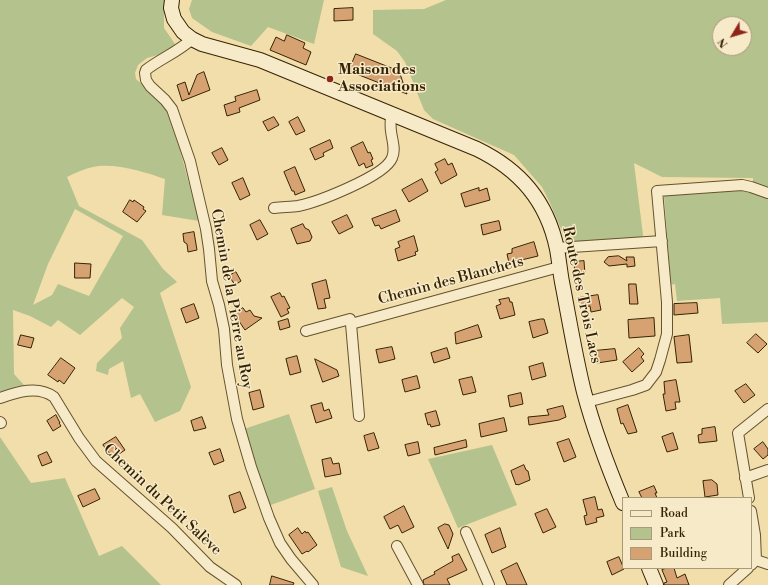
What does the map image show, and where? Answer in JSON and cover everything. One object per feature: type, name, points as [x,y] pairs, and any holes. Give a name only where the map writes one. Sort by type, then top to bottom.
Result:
[{"type":"street","points":[[172,0],[172,13],[176,23],[183,32],[192,39]]},
{"type":"street","name":"Route des Trois Lacs","points":[[192,39],[202,44],[260,60],[477,148],[512,170],[522,180],[540,203],[546,216],[556,248],[587,402],[600,443],[622,500]]},
{"type":"street","name":"Chemin de la Pierre au Roy","points":[[192,39],[185,46],[170,56],[153,64],[146,70],[145,77],[150,86],[165,100],[172,110],[190,161],[206,229],[212,281],[223,323],[227,365],[237,419],[251,467],[269,518],[280,542],[291,559],[314,585]]},
{"type":"street","points":[[274,208],[299,206],[330,195],[364,180],[385,167],[390,162],[394,153],[391,131],[391,113]]},
{"type":"street","points":[[587,402],[646,385],[656,372],[665,346],[668,323],[667,302],[657,191],[742,185],[768,193]]},
{"type":"street","points":[[556,248],[662,241]]},
{"type":"street","name":"Chemin des Blanchets","points":[[306,331],[350,319],[351,324],[559,267]]},
{"type":"street","points":[[351,324],[359,416]]},
{"type":"street","name":"Chemin du Petit Salève","points":[[0,398],[30,391],[41,391],[54,397],[82,443],[96,461],[172,528],[210,567],[236,585]]},
{"type":"street","points":[[749,497],[738,433],[768,409]]},
{"type":"street","points":[[745,478],[768,470]]},
{"type":"street","points":[[752,517],[755,535],[754,563],[768,564]]},
{"type":"street","points":[[466,532],[489,585]]},
{"type":"street","points":[[397,546],[418,585]]},
{"type":"street","points":[[649,569],[656,585]]},
{"type":"street","points":[[729,585],[747,569]]},
{"type":"green space","points":[[0,0],[164,0],[164,28],[175,44],[169,52],[147,58],[138,65],[135,73],[136,79],[160,100],[165,107],[180,150],[199,221],[162,215],[165,179],[157,176],[129,168],[101,166],[86,169],[67,177],[79,206],[142,240],[163,269],[177,282],[160,293],[191,387],[180,411],[155,422],[140,394],[131,398],[123,361],[109,369],[108,375],[96,371],[97,363],[122,338],[120,328],[134,307],[122,298],[80,335],[58,320],[51,327],[30,316],[13,310],[14,374],[24,385],[18,389],[0,394]],"holes":[[[75,209],[123,236],[89,296],[58,284],[52,295],[33,305],[48,264]]]},
{"type":"green space","points":[[192,0],[324,0],[314,44],[268,27],[251,46],[212,32],[192,18],[189,9]]},
{"type":"green space","points":[[446,0],[768,0],[768,322],[722,324],[720,298],[677,301],[675,284],[671,285],[664,196],[753,190],[753,178],[662,177],[634,163],[643,235],[642,238],[569,243],[566,241],[542,187],[514,155],[433,119],[424,110],[405,62],[397,51],[373,34],[373,10],[424,9]]},
{"type":"green space","points":[[289,414],[315,489],[268,506],[244,429]]},
{"type":"green space","points":[[0,437],[31,483],[65,478],[99,556],[122,546],[161,585],[0,585]]},
{"type":"green space","points":[[492,445],[517,505],[458,528],[428,459]]},
{"type":"green space","points":[[332,487],[347,531],[368,576],[341,567],[318,491]]},
{"type":"building","points":[[353,8],[353,20],[334,21],[334,9]]},
{"type":"building","points":[[287,35],[305,43],[303,48],[311,52],[306,65],[270,50],[276,37],[284,41]]},
{"type":"building","points":[[356,54],[399,71],[407,94],[349,71]]},
{"type":"building","points":[[204,72],[210,90],[182,101],[177,85],[185,82],[189,95],[197,75]]},
{"type":"building","points":[[257,90],[260,100],[239,108],[240,112],[227,116],[224,105],[236,101],[235,97]]},
{"type":"building","points":[[274,117],[279,125],[268,131],[263,122]]},
{"type":"building","points":[[298,117],[305,131],[296,135],[289,122]]},
{"type":"building","points":[[330,140],[333,148],[323,153],[324,156],[315,160],[310,149]]},
{"type":"building","points":[[363,142],[368,153],[370,152],[373,159],[371,160],[373,165],[366,168],[364,163],[359,166],[351,148]]},
{"type":"building","points":[[222,148],[228,160],[219,165],[212,153]]},
{"type":"building","points":[[445,159],[448,165],[452,163],[457,175],[441,184],[435,172],[438,170],[435,164]]},
{"type":"building","points":[[295,167],[305,191],[295,195],[284,172]]},
{"type":"building","points":[[243,178],[250,195],[240,200],[232,183]]},
{"type":"building","points":[[422,179],[428,191],[409,202],[402,190]]},
{"type":"building","points":[[479,188],[479,191],[487,188],[490,200],[465,207],[461,194]]},
{"type":"building","points":[[130,200],[133,202],[134,200],[144,207],[143,209],[146,211],[137,222],[123,212]]},
{"type":"building","points":[[396,210],[400,221],[381,229],[379,225],[375,226],[372,219]]},
{"type":"building","points":[[347,215],[353,227],[339,234],[332,222]]},
{"type":"building","points":[[260,220],[268,234],[257,240],[250,225]]},
{"type":"building","points":[[499,221],[501,230],[483,235],[481,225]]},
{"type":"building","points":[[303,224],[305,228],[309,230],[312,237],[310,241],[297,244],[291,229]]},
{"type":"building","points":[[194,232],[197,250],[188,252],[183,234]]},
{"type":"building","points":[[414,236],[418,251],[415,252],[416,255],[398,261],[395,249],[400,247],[398,242]]},
{"type":"building","points":[[534,242],[538,256],[509,263],[507,254],[512,253],[512,249]]},
{"type":"building","points":[[619,256],[627,261],[626,257],[634,257],[635,266],[627,267],[627,264],[609,266],[604,262],[608,257]]},
{"type":"building","points":[[584,261],[585,275],[575,275],[574,262]]},
{"type":"building","points":[[75,263],[91,264],[90,278],[75,278]]},
{"type":"building","points":[[236,272],[241,281],[235,285],[229,276]]},
{"type":"building","points":[[326,280],[330,298],[324,299],[326,308],[318,309],[312,284]]},
{"type":"building","points":[[629,284],[636,284],[638,304],[630,304]]},
{"type":"building","points":[[280,293],[282,297],[284,296],[290,308],[287,309],[289,313],[281,317],[271,297]]},
{"type":"building","points":[[598,295],[601,310],[591,312],[590,306],[580,307],[579,298]]},
{"type":"building","points":[[509,298],[510,302],[512,302],[515,315],[500,319],[496,306],[501,304],[499,300]]},
{"type":"building","points":[[697,303],[698,313],[674,315],[674,304]]},
{"type":"building","points":[[194,304],[199,318],[186,323],[181,309]]},
{"type":"building","points":[[243,308],[246,312],[250,310],[254,316],[262,318],[245,330],[234,314]]},
{"type":"building","points":[[654,318],[655,336],[629,338],[628,320]]},
{"type":"building","points":[[288,319],[290,327],[280,330],[278,322]]},
{"type":"building","points":[[544,319],[548,333],[533,338],[529,322]]},
{"type":"building","points":[[478,325],[482,337],[456,344],[455,333]]},
{"type":"building","points":[[756,334],[767,344],[758,353],[747,343]]},
{"type":"building","points":[[21,335],[34,338],[31,348],[18,345]]},
{"type":"building","points":[[689,335],[692,362],[677,363],[674,337]]},
{"type":"building","points":[[392,347],[395,359],[379,363],[376,350]]},
{"type":"building","points":[[447,348],[450,358],[434,363],[431,353]]},
{"type":"building","points":[[639,348],[644,354],[641,357],[644,361],[632,372],[623,362]]},
{"type":"building","points":[[615,349],[617,360],[597,363],[594,351]]},
{"type":"building","points":[[297,356],[301,372],[290,375],[286,359]]},
{"type":"building","points":[[61,358],[75,368],[64,384],[48,375]]},
{"type":"building","points":[[315,359],[337,370],[339,376],[323,382]]},
{"type":"building","points":[[543,363],[546,376],[532,380],[529,367]]},
{"type":"building","points":[[417,376],[420,388],[405,392],[402,380]]},
{"type":"building","points":[[472,377],[476,392],[463,395],[459,380]]},
{"type":"building","points":[[676,380],[680,402],[675,402],[676,409],[666,411],[663,394],[665,394],[664,382]]},
{"type":"building","points":[[746,384],[755,395],[744,403],[735,391]]},
{"type":"building","points":[[260,390],[264,407],[253,410],[249,393]]},
{"type":"building","points":[[521,393],[523,404],[510,407],[508,396]]},
{"type":"building","points":[[322,403],[324,411],[329,409],[332,418],[316,423],[311,406]]},
{"type":"building","points":[[628,405],[637,432],[628,434],[623,423],[621,424],[617,409]]},
{"type":"building","points":[[563,406],[566,417],[559,420],[529,425],[528,417],[549,415],[547,410]]},
{"type":"building","points":[[436,411],[440,425],[431,427],[430,424],[428,425],[425,414]]},
{"type":"building","points":[[56,415],[61,426],[53,431],[47,421]]},
{"type":"building","points":[[202,417],[206,428],[194,431],[191,421]]},
{"type":"building","points":[[504,418],[507,431],[481,437],[479,424]]},
{"type":"building","points":[[715,427],[717,441],[699,443],[698,435],[702,434],[702,429]]},
{"type":"building","points":[[374,433],[379,448],[368,451],[364,436]]},
{"type":"building","points":[[673,433],[678,449],[667,452],[662,437]]},
{"type":"building","points":[[116,437],[125,450],[113,458],[103,445]]},
{"type":"building","points":[[569,439],[576,457],[564,462],[557,443]]},
{"type":"building","points":[[466,440],[467,447],[435,455],[434,448]]},
{"type":"building","points":[[418,442],[420,453],[408,456],[405,445]]},
{"type":"building","points":[[763,442],[768,449],[768,455],[763,459],[754,449]]},
{"type":"building","points":[[220,449],[224,461],[214,465],[209,453]]},
{"type":"building","points":[[47,452],[52,462],[42,466],[38,456]]},
{"type":"building","points":[[331,458],[333,464],[339,463],[341,474],[325,477],[322,460]]},
{"type":"building","points":[[524,465],[528,471],[530,480],[516,485],[511,471]]},
{"type":"building","points":[[712,480],[717,484],[718,495],[705,497],[703,481]]},
{"type":"building","points":[[654,486],[657,493],[655,493],[657,497],[642,497],[639,492]]},
{"type":"building","points":[[95,489],[100,499],[83,507],[78,496]]},
{"type":"building","points":[[240,492],[246,508],[234,513],[229,496]]},
{"type":"building","points":[[595,497],[598,510],[602,509],[604,516],[596,518],[597,522],[586,525],[584,516],[587,515],[583,500]]},
{"type":"building","points":[[404,506],[414,527],[402,533],[398,525],[390,529],[384,517]]},
{"type":"building","points":[[547,509],[556,527],[543,533],[535,514]]},
{"type":"building","points":[[445,524],[449,525],[453,534],[448,549],[438,528]]},
{"type":"building","points":[[298,528],[302,534],[305,531],[306,533],[308,532],[317,545],[308,552],[307,551],[302,554],[289,535]]},
{"type":"building","points":[[500,528],[506,547],[492,553],[485,535]]},
{"type":"building","points":[[459,554],[467,570],[447,579],[450,585],[424,585],[423,580],[435,574],[434,572],[453,561],[452,557]]},
{"type":"building","points":[[619,557],[622,569],[624,569],[612,575],[607,562]]},
{"type":"building","points":[[517,563],[527,585],[507,585],[501,571]]},
{"type":"building","points":[[674,569],[677,578],[685,574],[689,585],[664,585],[664,583],[667,582],[662,570]]},
{"type":"building","points":[[272,576],[294,583],[293,585],[270,585]]},
{"type":"place","name":"Maison des Associations","points":[[330,79]]}]
